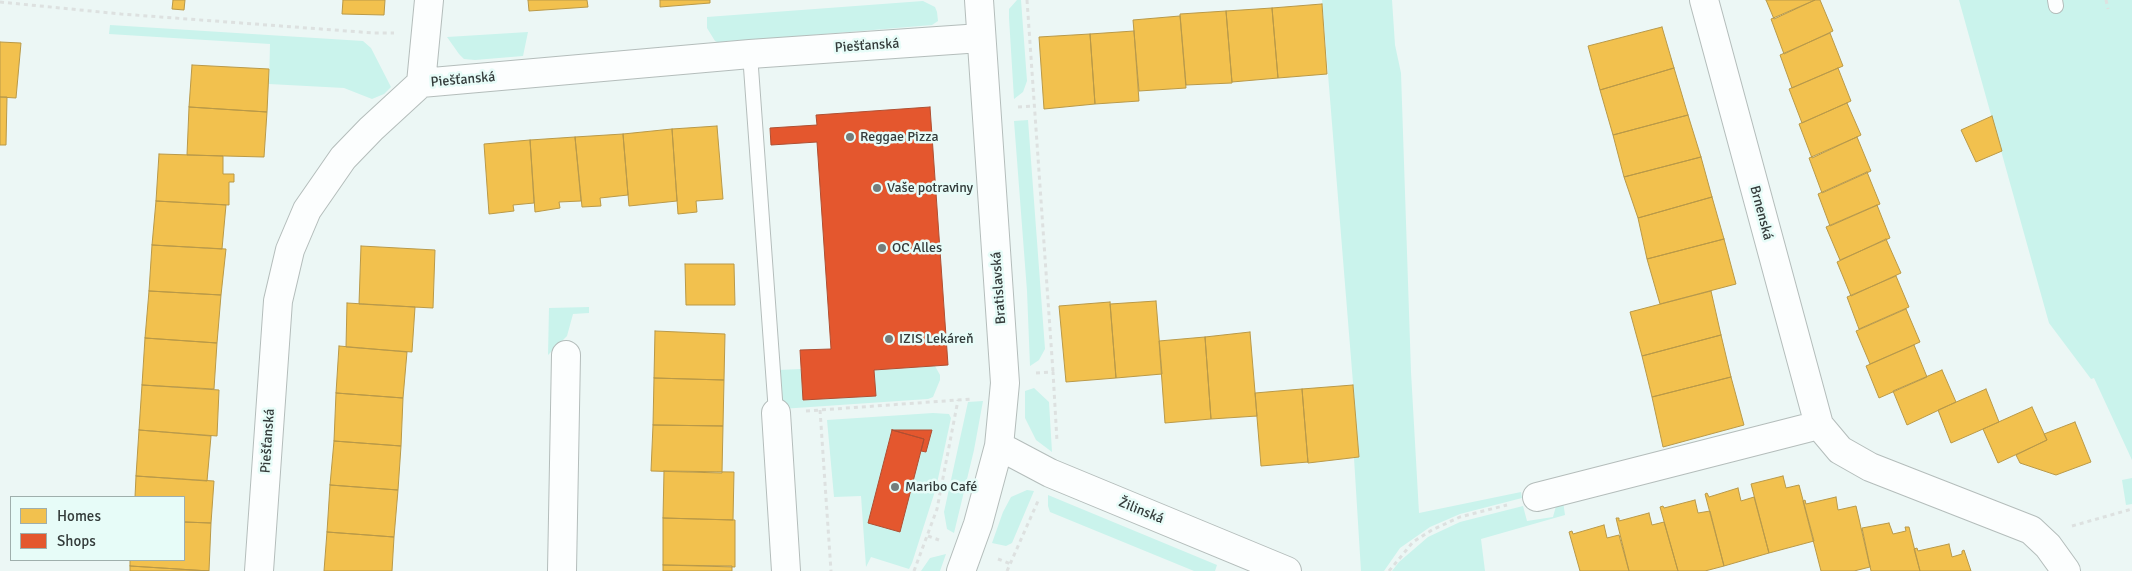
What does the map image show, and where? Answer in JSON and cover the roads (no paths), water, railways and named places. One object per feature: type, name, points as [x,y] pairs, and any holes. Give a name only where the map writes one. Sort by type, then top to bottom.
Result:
[{"type":"street","points":[[421,84],[429,0]]},
{"type":"street","name":"Bratislavská","points":[[961,571],[978,524],[999,446],[1004,386],[979,0]]},
{"type":"street","name":"Brnenská","points":[[1704,0],[1819,425],[1840,450],[1870,467],[2031,530],[2048,546],[2066,571]]},
{"type":"street","name":"Piešťanská","points":[[259,571],[278,301],[285,267],[296,232],[307,210],[343,158],[371,129],[421,84],[750,54],[981,38]]},
{"type":"street","points":[[562,571],[566,355]]},
{"type":"street","points":[[776,413],[786,571]]},
{"type":"street","points":[[1537,497],[1819,425]]},
{"type":"street","name":"Žilinská","points":[[999,446],[1050,473],[1287,571]]},
{"type":"lane","points":[[750,54],[776,413]]},
{"type":"place","name":"Reggae Pizza","points":[[850,137]]},
{"type":"place","name":"Vaše potraviny","points":[[877,188]]},
{"type":"place","name":"OC Alles","points":[[882,248]]},
{"type":"place","name":"IZIS Lekáreň","points":[[889,339]]},
{"type":"place","name":"Maribo Café","points":[[895,487]]}]
